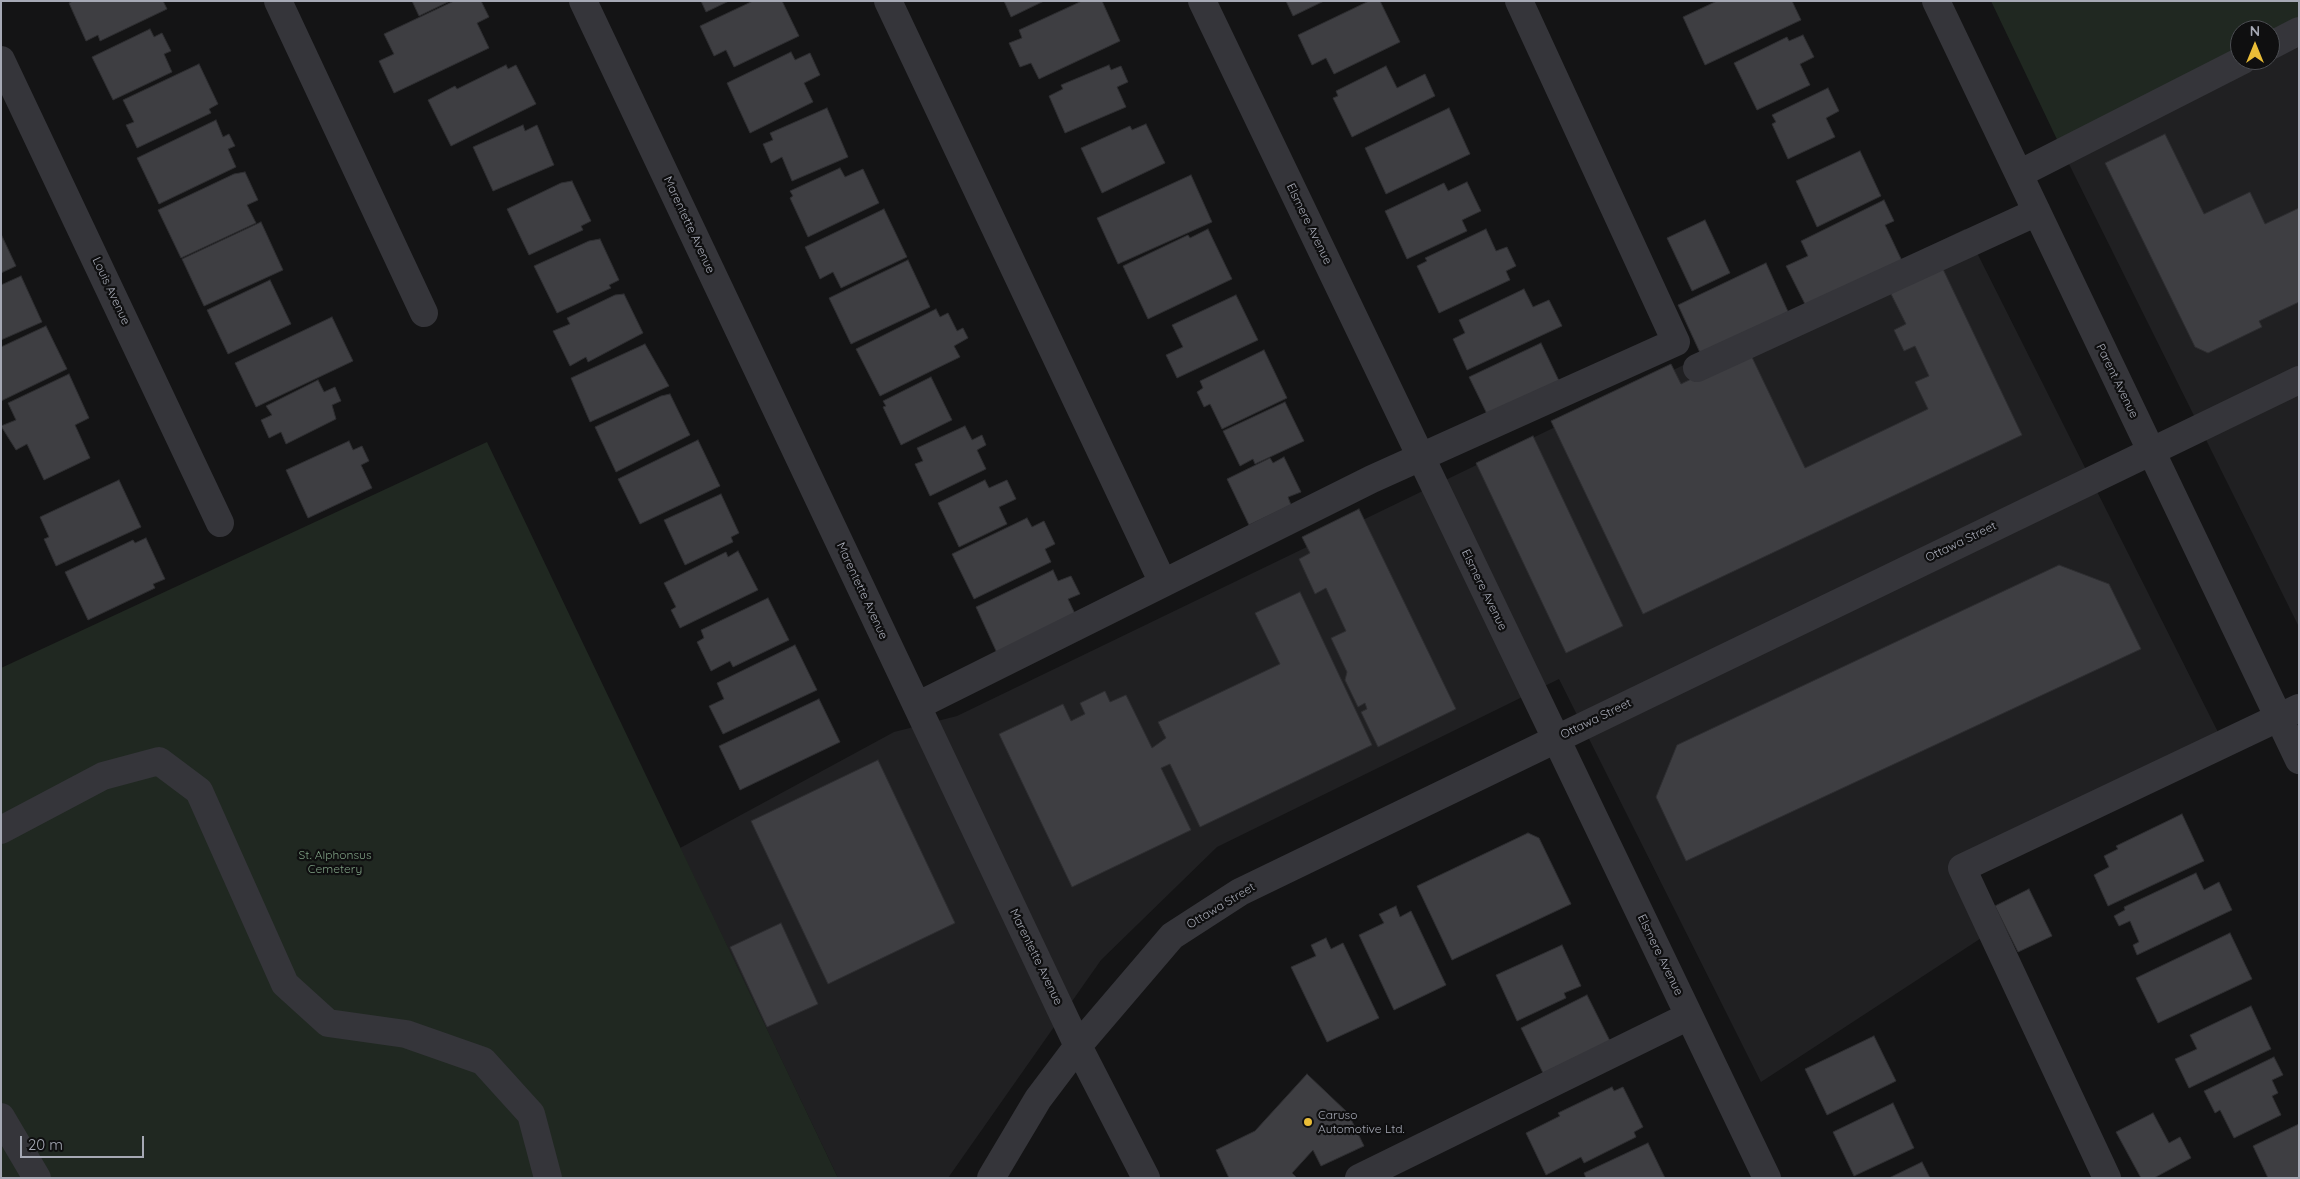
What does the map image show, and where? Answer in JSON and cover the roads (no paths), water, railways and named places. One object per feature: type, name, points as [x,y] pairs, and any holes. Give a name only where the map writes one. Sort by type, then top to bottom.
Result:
[{"type":"street","points":[[278,1],[424,313]]},
{"type":"street","name":"Marentette Avenue","points":[[583,1],[1078,1046],[1146,1178]]},
{"type":"street","points":[[888,1],[1163,584]]},
{"type":"street","name":"Elsmere Avenue","points":[[1202,1],[1767,1178]]},
{"type":"street","points":[[917,706],[1421,457],[1676,342],[1519,1]]},
{"type":"street","name":"Parent Avenue","points":[[1936,1],[2151,450],[2288,712],[2299,760]]},
{"type":"street","points":[[2280,41],[2299,31]]},
{"type":"street","name":"Louis Avenue","points":[[1,60],[220,522]]},
{"type":"street","points":[[2019,174],[2230,67]]},
{"type":"street","points":[[1697,368],[2037,212]]},
{"type":"street","name":"Ottawa Street","points":[[991,1178],[1038,1099],[1078,1046],[1172,936],[1240,892],[2299,380]]},
{"type":"street","points":[[2107,1178],[1962,868],[2288,712]]},
{"type":"street","points":[[1,830],[103,776],[159,761],[199,791],[285,984],[328,1024],[406,1034],[483,1061],[532,1114],[548,1178]]},
{"type":"street","points":[[1359,1178],[1689,1016]]},
{"type":"street","points":[[1,1117],[37,1178]]},
{"type":"place","name":"Caruso Automotive Ltd.","points":[[1308,1122]]},
{"type":"park label","name":"St. Alphonsus Cemetery","points":[[335,862]]}]
